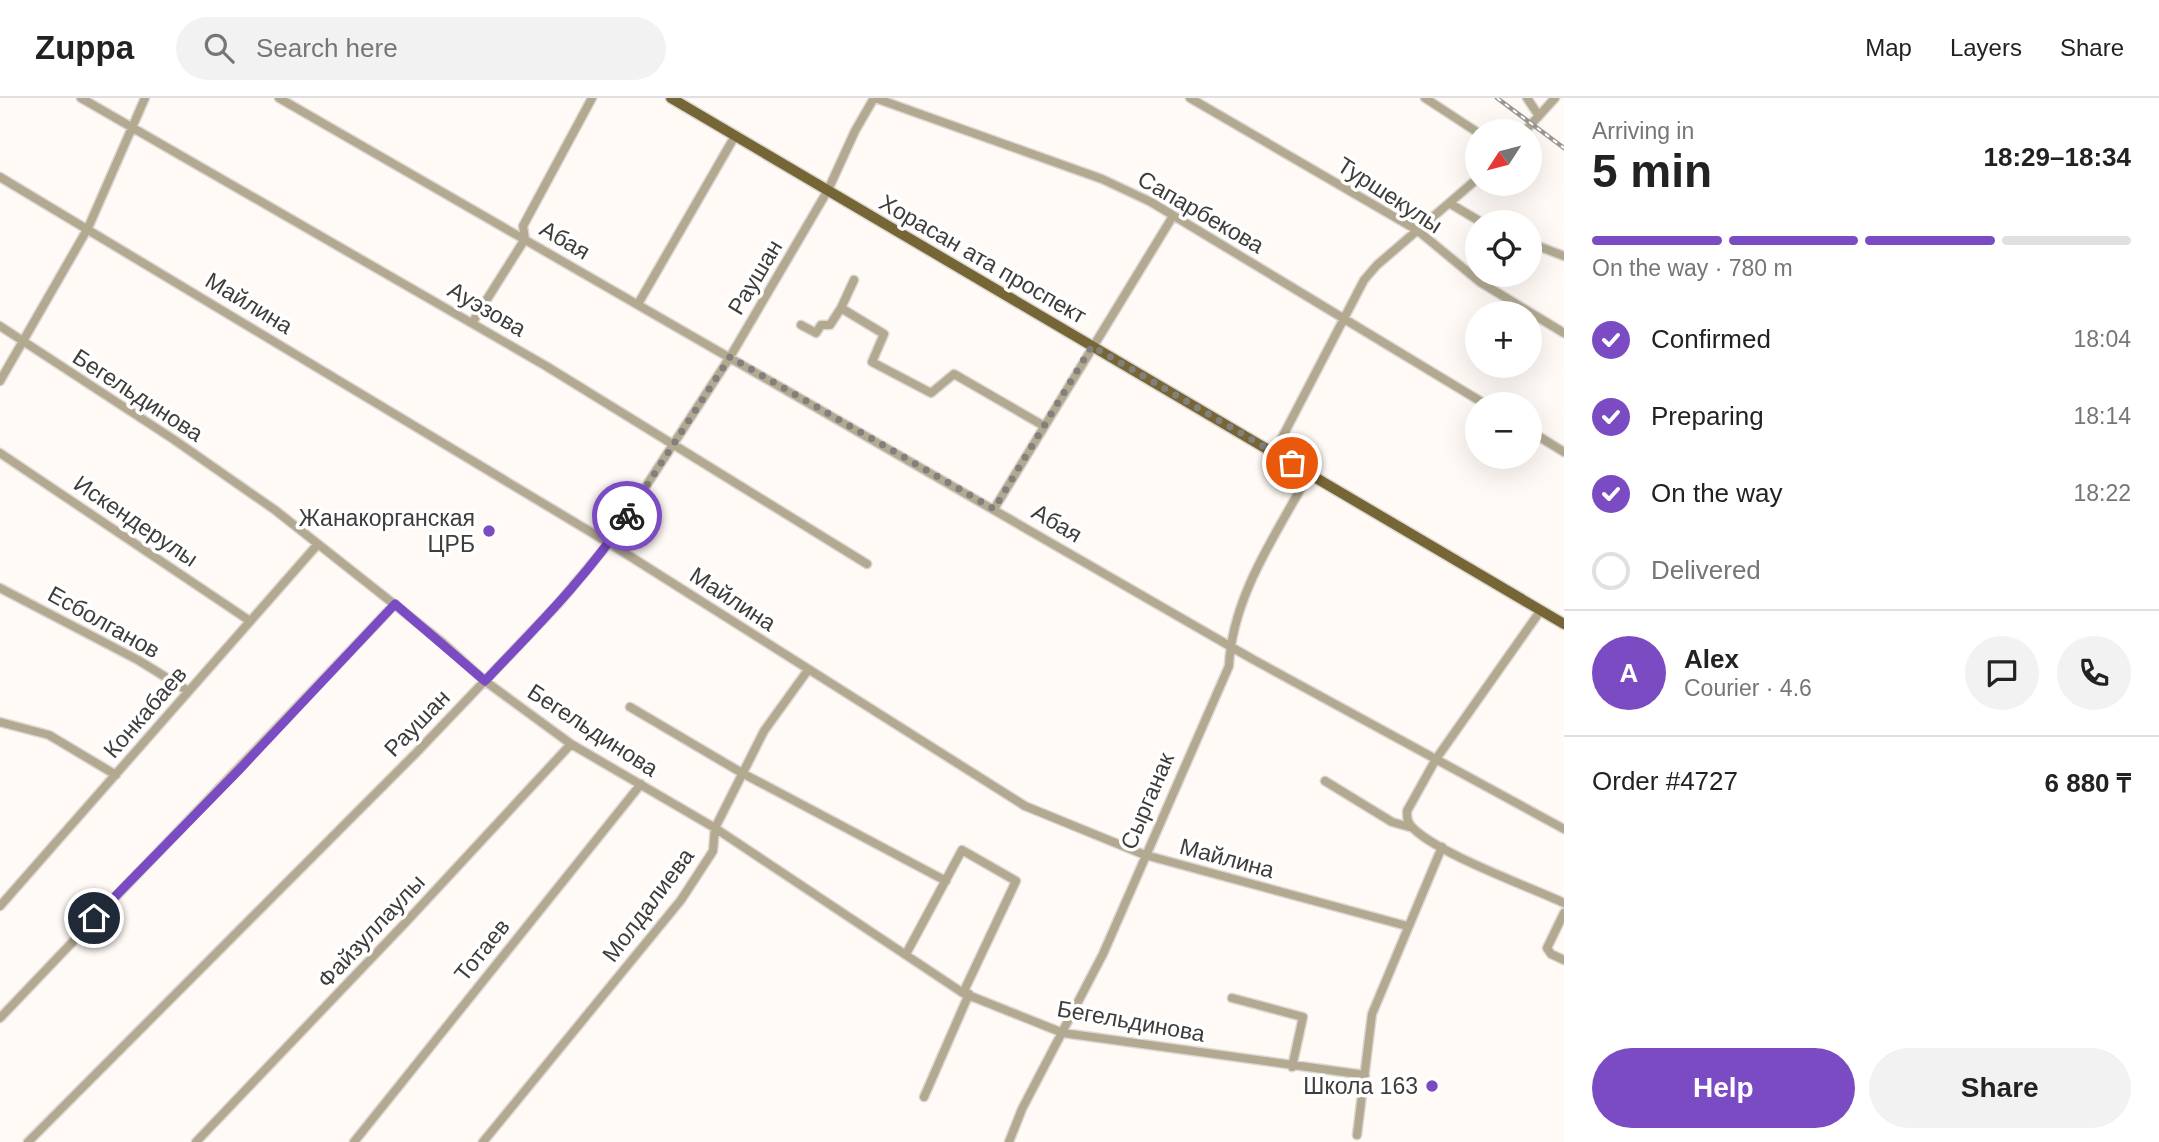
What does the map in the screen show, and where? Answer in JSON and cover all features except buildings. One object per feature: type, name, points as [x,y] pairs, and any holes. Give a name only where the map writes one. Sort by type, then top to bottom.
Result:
[{"type":"main road","name":"Хорасан ата проспект","points":[[671,98],[1564,624]]},
{"type":"street","name":"Ауэзова","points":[[81,98],[472,323],[674,443],[867,564]]},
{"type":"street","points":[[0,381],[88,228],[145,98]]},
{"type":"street","name":"Абая","points":[[279,98],[1230,646],[1564,829]]},
{"type":"street","points":[[472,323],[524,239],[523,226],[592,98]]},
{"type":"street","name":"Раушан","points":[[28,1142],[485,681],[558,604],[609,543],[730,357],[828,190],[855,131],[875,98]]},
{"type":"street","name":"Сапарбекова","points":[[875,98],[1102,179],[1173,216],[1465,392]]},
{"type":"street","name":"Туршекулы","points":[[1190,98],[1417,230],[1480,282],[1564,333]]},
{"type":"street","points":[[1425,98],[1465,124]]},
{"type":"street","points":[[1527,98],[1539,116]]},
{"type":"street","points":[[1536,119],[1555,98]]},
{"type":"street","points":[[638,304],[735,136]]},
{"type":"street","name":"Майлина","points":[[0,177],[609,543],[1025,806],[1145,855],[1407,926]]},
{"type":"street","points":[[1274,453],[1364,280],[1465,189]]},
{"type":"street","points":[[1449,203],[1465,213]]},
{"type":"street","points":[[994,509],[1173,216]]},
{"type":"street","points":[[1542,248],[1564,256]]},
{"type":"street","points":[[801,325],[817,333],[821,325],[830,325],[854,280]]},
{"type":"street","points":[[841,307],[884,334],[872,362],[931,393],[954,374],[1044,426]]},
{"type":"street","name":"Бегельдинова","points":[[0,326],[173,439],[318,544],[395,604],[485,681],[571,744],[715,828],[966,993],[1063,1033],[1292,1067],[1365,1075]]},
{"type":"street","points":[[1542,438],[1564,452]]},
{"type":"street","name":"Искендерулы","points":[[0,453],[250,621]]},
{"type":"street","name":"Сырганак","points":[[1009,1142],[1022,1109],[1103,954],[1229,666],[1230,646],[1241,604],[1309,474]]},
{"type":"street","name":"Конкабаев","points":[[0,906],[318,544]]},
{"type":"street","name":"Есболганов","points":[[0,588],[138,660],[188,691]]},
{"type":"street","points":[[0,1018],[395,604]]},
{"type":"street","points":[[1541,610],[1436,759],[1407,811],[1407,820],[1413,828],[1442,848],[1564,903]]},
{"type":"street","name":"Молдалиева","points":[[483,1142],[681,900],[713,851],[715,828],[764,731],[807,670]]},
{"type":"street","name":"Бегельдинова","points":[[630,707],[743,773],[946,881]]},
{"type":"street","points":[[0,722],[49,735],[116,775]]},
{"type":"street","name":"Файзуллаулы","points":[[196,1142],[407,922],[571,744]]},
{"type":"street","points":[[1325,780],[1392,822],[1413,828]]},
{"type":"street","name":"Тотаев","points":[[354,1142],[641,784]]},
{"type":"street","points":[[1357,1135],[1372,1014],[1442,848]]},
{"type":"street","points":[[906,954],[962,850],[1016,881],[966,993],[924,1097]]},
{"type":"street","points":[[1564,913],[1547,948],[1551,954],[1564,960]]},
{"type":"street","name":"Бегельдинова","points":[[1232,998],[1303,1017],[1292,1067]]},
{"type":"railway","points":[[1497,98],[1564,148]]},
{"type":"way so far","points":[[627,516],[730,357],[994,509],[1092,346],[1292,463]]},
{"type":"place","name":"Жанакорганская ЦРБ","points":[[489,531]]},
{"type":"place","name":"Школа 163","points":[[1432,1086]]},
{"type":"route","points":[[94,918],[239,770],[395,604],[485,681],[558,604],[609,543],[627,516]]}]
